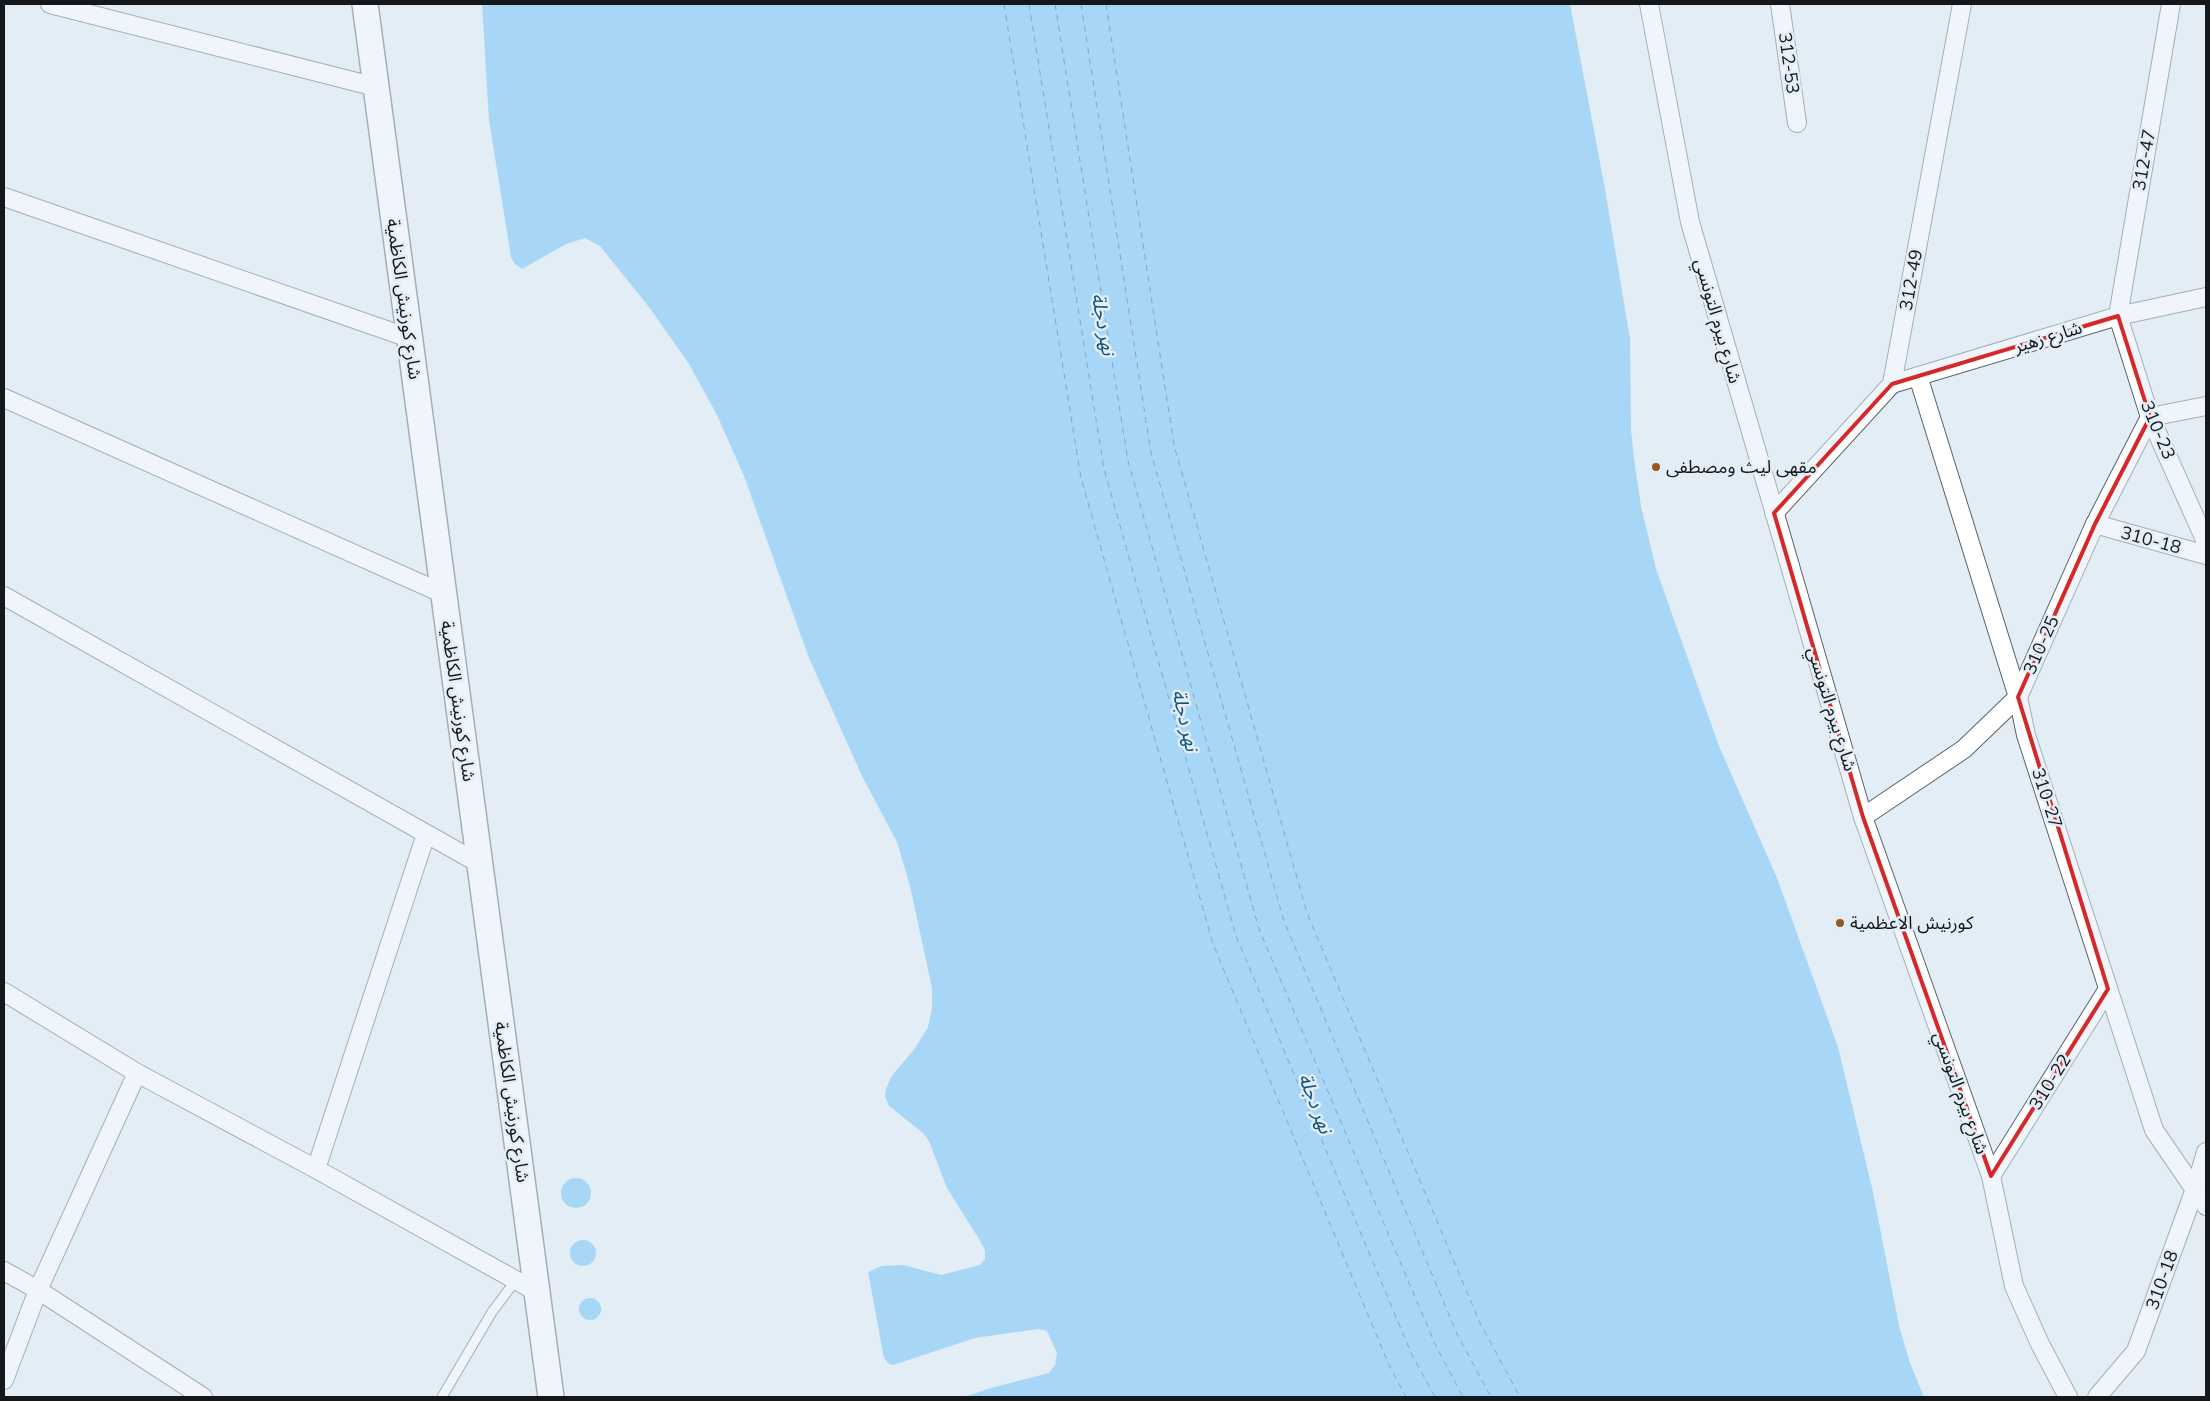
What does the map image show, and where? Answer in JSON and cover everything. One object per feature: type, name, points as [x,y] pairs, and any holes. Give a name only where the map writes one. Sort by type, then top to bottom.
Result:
[{"type":"street","points":[[50,4],[376,86]]},
{"type":"street","name":"شارع كورنيش الكاظمية","points":[[364,4],[551,1397]]},
{"type":"street","name":"شارع بيرم التونسي","points":[[1649,4],[1690,222],[1864,817],[1991,1176],[2014,1286],[2040,1344],[2068,1397]]},
{"type":"street","name":"312-53","points":[[1780,4],[1797,123]]},
{"type":"street","name":"312-49","points":[[1892,384],[1962,4]]},
{"type":"street","name":"312-47","points":[[2118,316],[2171,4]]},
{"type":"street","points":[[4,197],[409,338]]},
{"type":"street","name":"شارع زهير","points":[[1892,384],[2118,316],[2206,297]]},
{"type":"street","name":"310-23","points":[[2118,316],[2150,417],[2202,519],[2206,542]]},
{"type":"street","name":"310-27","points":[[1918,376],[2018,697],[2026,734],[2154,1130],[2206,1206]]},
{"type":"street","points":[[1774,513],[1892,384]]},
{"type":"street","points":[[4,398],[444,594]]},
{"type":"street","points":[[2150,417],[2206,406]]},
{"type":"street","name":"310-25","points":[[1864,817],[1964,750],[2018,697],[2095,524],[2150,417]]},
{"type":"street","name":"310-18","points":[[2095,524],[2206,555]]},
{"type":"street","points":[[4,596],[480,864]]},
{"type":"street","points":[[316,1170],[426,834]]},
{"type":"street","name":"310-22","points":[[1991,1176],[2108,989]]},
{"type":"street","points":[[4,992],[137,1073],[537,1292]]},
{"type":"street","points":[[4,1380],[38,1290],[137,1073]]},
{"type":"street","name":"310-18","points":[[2097,1397],[2136,1351],[2195,1188],[2206,1152]]},
{"type":"street","points":[[4,1271],[38,1290],[203,1397]]},
{"type":"lane","points":[[442,1397],[492,1312],[516,1280]]},
{"type":"highlighted area","points":[[2118,316],[2150,417],[2095,524],[2018,697],[2108,989],[1991,1176],[1863,817],[1774,513],[1892,384]]},
{"type":"water","name":"نهر دجلة","points":[[482,4],[1570,4],[1605,189],[1630,339],[1631,430],[1634,459],[1641,506],[1656,569],[1719,746],[1777,878],[1838,1047],[1873,1192],[1899,1326],[1910,1363],[1924,1397],[964,1397],[1049,1373],[1055,1365],[1057,1353],[1047,1331],[1038,1329],[975,1338],[893,1365],[889,1364],[884,1358],[868,1272],[882,1266],[903,1265],[941,1275],[980,1265],[985,1259],[985,1250],[947,1188],[929,1141],[923,1133],[889,1106],[885,1096],[891,1077],[916,1047],[928,1027],[932,1009],[932,988],[910,886],[897,842],[862,776],[809,658],[744,476],[717,415],[689,364],[649,307],[600,246],[585,238],[566,244],[522,269],[515,264],[511,257],[489,120]]},
{"type":"water","points":[[576,1178],[587,1182],[591,1193],[587,1204],[576,1208],[565,1204],[561,1193],[565,1182]]},
{"type":"water","points":[[583,1240],[592,1244],[596,1253],[592,1262],[583,1266],[574,1262],[570,1253],[574,1244]]},
{"type":"water","points":[[590,1298],[598,1301],[601,1309],[598,1317],[590,1320],[582,1317],[579,1309],[582,1301]]},
{"type":"ferry route","points":[[1004,4],[1081,478],[1213,944],[1389,1365],[1406,1397]]},
{"type":"ferry route","points":[[1029,4],[1104,469],[1236,936],[1412,1355],[1435,1397]]},
{"type":"ferry route","points":[[1055,4],[1128,461],[1259,929],[1435,1344],[1463,1397]]},
{"type":"ferry route","points":[[1081,4],[1151,453],[1284,921],[1457,1334],[1491,1397]]},
{"type":"ferry route","points":[[1106,4],[1174,445],[1307,913],[1480,1323],[1520,1397]]},
{"type":"place","name":"مقهى ليث ومصطفى","points":[[1656,467]]},
{"type":"place","name":"كورنيش الاعظمية","points":[[1840,923]]}]
